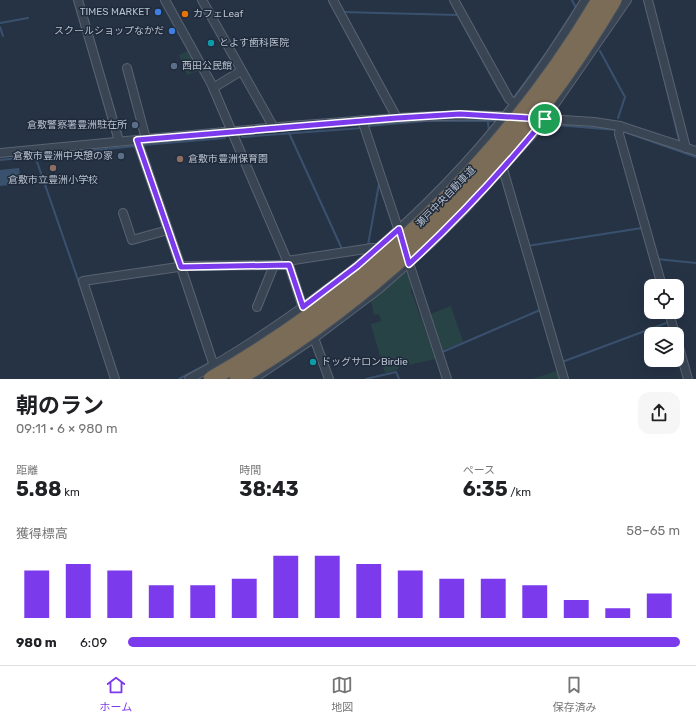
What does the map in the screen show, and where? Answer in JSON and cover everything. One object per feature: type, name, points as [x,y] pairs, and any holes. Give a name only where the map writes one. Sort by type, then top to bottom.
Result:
[{"type":"highway","name":"瀬戸中央自動車道","points":[[212,372],[275,339],[313,314],[386,255],[426,218],[458,186],[515,121],[566,52],[599,0]]},
{"type":"highway","name":"瀬戸中央自動車道","points":[[237,379],[320,324],[400,260],[445,217],[499,159],[526,127],[572,65],[614,0]]},
{"type":"street","points":[[78,0],[119,142]]},
{"type":"street","points":[[165,0],[213,88],[232,131],[288,263],[329,379]]},
{"type":"street","points":[[202,0],[274,128]]},
{"type":"street","points":[[334,0],[397,118]]},
{"type":"street","points":[[454,0],[509,100],[507,113]]},
{"type":"street","points":[[189,379],[212,372],[269,332],[357,266],[399,229],[434,195],[490,135],[546,60],[585,0]]},
{"type":"street","points":[[253,379],[314,338],[379,289],[409,264],[467,207],[501,171],[542,122],[627,0]]},
{"type":"street","points":[[648,0],[686,148]]},
{"type":"street","points":[[127,68],[146,139]]},
{"type":"street","points":[[213,88],[241,71]]},
{"type":"street","points":[[0,153],[362,120],[460,114],[507,113],[542,122],[601,123],[696,151]]},
{"type":"street","points":[[362,120],[447,379]]},
{"type":"street","points":[[620,129],[660,279]]},
{"type":"street","points":[[137,140],[182,266],[212,372],[222,379]]},
{"type":"street","points":[[501,171],[526,246],[564,379]]},
{"type":"street","points":[[123,213],[132,240],[168,230]]},
{"type":"street","points":[[115,379],[83,281],[182,266],[274,265],[377,248]]},
{"type":"street","points":[[257,307],[274,265]]},
{"type":"street","points":[[684,365],[688,379]]},
{"type":"green space","points":[[190,50],[198,71],[187,75],[179,55]]},
{"type":"green space","points":[[406,271],[412,288],[411,291],[436,359],[399,367],[397,370],[385,373],[371,325],[381,321],[379,314],[374,315],[371,301]]},
{"type":"green space","points":[[451,306],[463,342],[441,351],[429,317],[433,313]]},
{"type":"green space","points":[[557,371],[559,379],[532,379]]},
{"type":"water","points":[[19,168],[21,184],[0,186],[0,170]]},
{"type":"water","points":[[37,175],[38,183],[28,184],[28,176]]},
{"type":"waterway","points":[[572,0],[576,8]]},
{"type":"waterway","points":[[515,96],[547,52],[576,7]]},
{"type":"waterway","points":[[455,10],[500,92]]},
{"type":"waterway","points":[[342,12],[458,15]]},
{"type":"waterway","points":[[0,23],[28,18]]},
{"type":"waterway","points":[[0,27],[3,36]]},
{"type":"waterway","points":[[600,51],[625,97],[618,118]]},
{"type":"waterway","points":[[660,61],[679,140]]},
{"type":"waterway","points":[[368,126],[425,121],[498,121]]},
{"type":"waterway","points":[[488,122],[489,132]]},
{"type":"waterway","points":[[544,124],[617,130]]},
{"type":"waterway","points":[[242,137],[362,128]]},
{"type":"waterway","points":[[622,131],[696,157]]},
{"type":"waterway","points":[[289,133],[342,249]]},
{"type":"waterway","points":[[143,145],[225,138]]},
{"type":"waterway","points":[[143,145],[151,167]]},
{"type":"waterway","points":[[0,160],[136,146]]},
{"type":"waterway","points":[[35,156],[93,323]]},
{"type":"waterway","points":[[368,245],[379,184]]},
{"type":"waterway","points":[[381,190],[394,228]]},
{"type":"waterway","points":[[527,246],[642,228]]},
{"type":"waterway","points":[[657,259],[696,263]]},
{"type":"waterway","points":[[440,353],[540,310]]},
{"type":"waterway","points":[[562,362],[669,322]]},
{"type":"waterway","points":[[179,379],[209,363]]},
{"type":"waterway","points":[[366,379],[396,372],[399,379]]},
{"type":"place","name":"TIMES MARKET","points":[[158,12]]},
{"type":"place","name":"カフェLeaf","points":[[185,14]]},
{"type":"place","name":"スクールショップなかだ","points":[[172,31]]},
{"type":"place","name":"とよす歯科医院","points":[[211,43]]},
{"type":"place","name":"西田公民館","points":[[174,66]]},
{"type":"place","name":"倉敷警察署豊洲駐在所","points":[[135,125]]},
{"type":"place","name":"倉敷市豊洲中央憩の家","points":[[121,156]]},
{"type":"place","name":"倉敷市豊洲保育園","points":[[180,159]]},
{"type":"place","name":"倉敷市立豊洲小学校","points":[[53,168]]},
{"type":"place","name":"ドッグサロンBirdie","points":[[313,362]]},
{"type":"route","points":[[460,114],[545,119],[503,169],[432,243],[409,264],[399,229],[357,266],[303,307],[289,265],[181,267],[137,140],[232,131],[460,114]]}]
